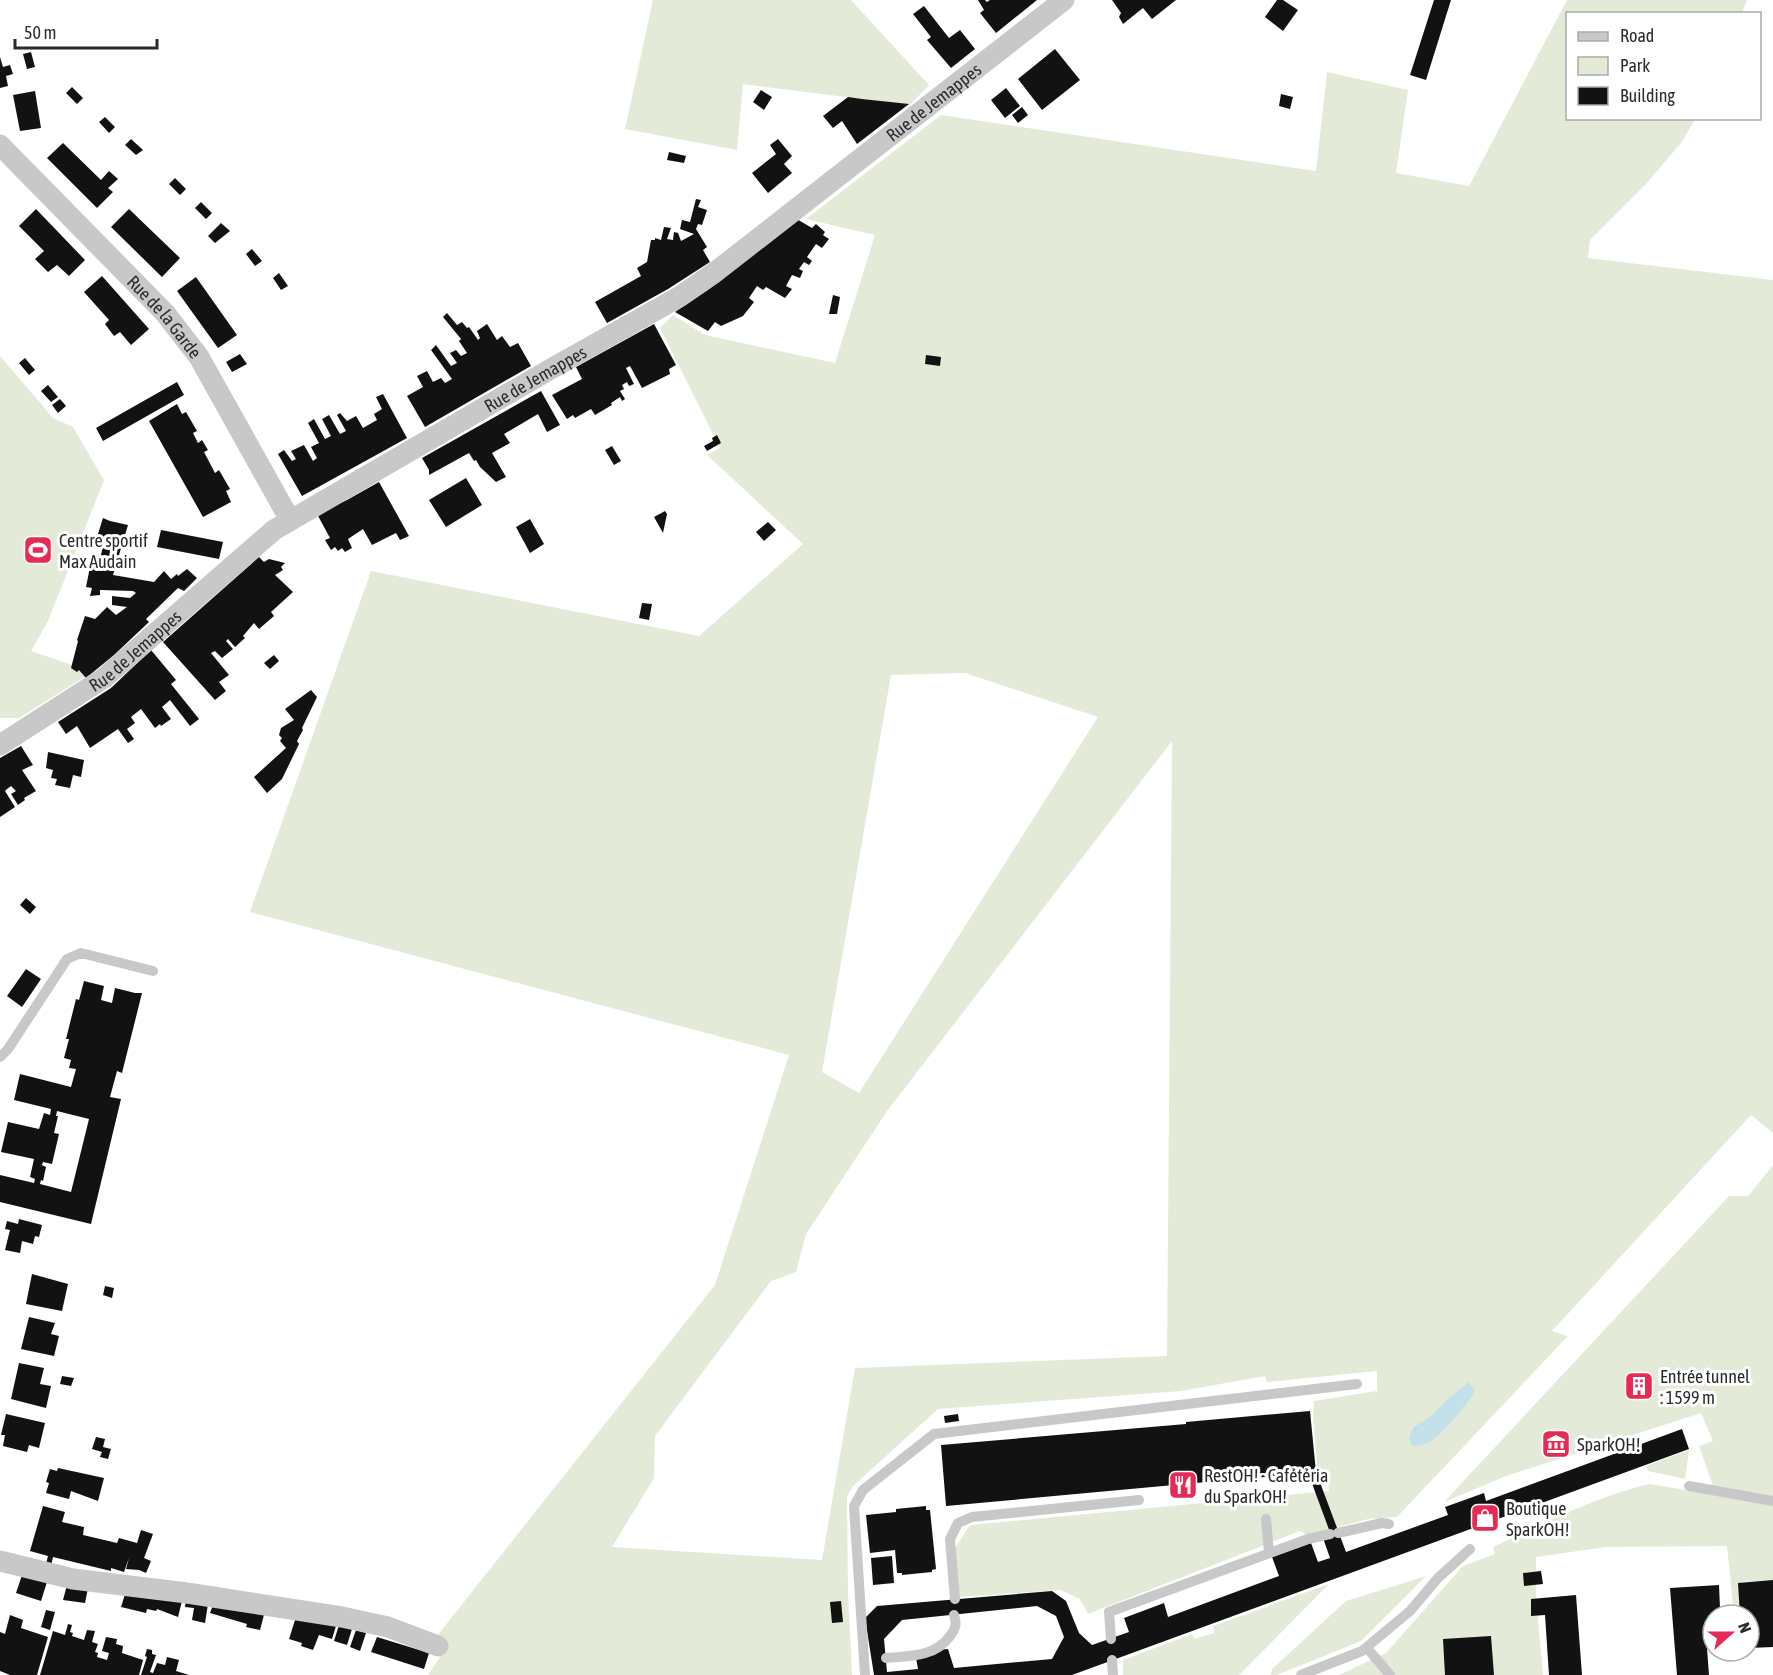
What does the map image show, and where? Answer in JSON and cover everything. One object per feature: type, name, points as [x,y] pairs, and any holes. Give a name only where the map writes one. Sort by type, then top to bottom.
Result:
[{"type":"street","name":"Rue de Jemappes","points":[[0,745],[104,678],[274,530],[680,297],[714,273],[1064,0]]},
{"type":"street","name":"Rue de la Garde","points":[[0,145],[165,312],[199,357],[290,520]]},
{"type":"street","points":[[0,1561],[73,1579],[187,1593],[342,1617],[388,1627],[438,1646]]},
{"type":"lane","points":[[0,1057],[8,1049],[67,958],[81,953],[153,971]]},
{"type":"lane","points":[[866,1675],[868,1660],[854,1506],[863,1490],[934,1434],[1357,1384]]},
{"type":"lane","points":[[1689,1486],[1773,1501]]},
{"type":"lane","points":[[955,1599],[950,1539],[958,1523],[972,1516],[1139,1500]]},
{"type":"lane","points":[[1266,1520],[1269,1553]]},
{"type":"lane","points":[[1111,1639],[1109,1612],[1308,1539],[1382,1523],[1389,1524]]},
{"type":"lane","points":[[1301,1675],[1367,1648],[1410,1611],[1438,1578],[1470,1549]]},
{"type":"lane","points":[[886,1658],[921,1655],[937,1649],[944,1644],[956,1627],[957,1622],[954,1615]]},
{"type":"lane","points":[[1367,1648],[1390,1675]]},
{"type":"lane","points":[[1112,1660],[1113,1675]]},
{"type":"green space","points":[[653,0],[851,0],[929,85],[910,105],[743,84],[737,150],[625,129]]},
{"type":"green space","points":[[1567,0],[1747,0],[1742,12],[1566,12],[1566,120],[1694,120],[1682,142],[1645,185],[1590,240],[1588,258],[1773,280],[1773,1133],[1751,1115],[1552,1331],[1568,1336],[1397,1517],[1369,1519],[1307,1535],[1300,1531],[1088,1614],[1080,1599],[1061,1590],[959,1597],[955,1548],[970,1525],[1329,1491],[1328,1477],[1318,1477],[1314,1401],[1377,1391],[1377,1371],[1267,1382],[1265,1376],[1181,1391],[938,1409],[853,1486],[847,1496],[852,1675],[428,1675],[440,1657],[437,1636],[715,1285],[789,1055],[250,912],[371,571],[699,636],[803,544],[707,455],[720,448],[660,328],[673,315],[705,335],[835,363],[875,235],[806,219],[941,115],[1316,171],[1327,72],[1408,90],[1396,173],[1469,186]],"holes":[[[965,673],[1098,717],[859,1093],[822,1072],[891,675]],[[1172,741],[1167,1356],[855,1368],[822,1560],[612,1547],[654,1478],[655,1436],[771,1281],[796,1272],[806,1234],[887,1111]]]},
{"type":"green space","name":"Centre sportif Max Audain","points":[[0,356],[53,418],[73,427],[104,480],[48,621],[31,651],[75,666],[86,676],[19,718],[0,718]]},
{"type":"green space","points":[[1773,1165],[1773,1499],[1714,1489],[1699,1446],[1713,1441],[1701,1413],[1506,1476],[1444,1502],[1729,1196],[1748,1196]]},
{"type":"green space","points":[[1689,1450],[1685,1479],[1648,1471],[1646,1466]]},
{"type":"green space","points":[[1650,1484],[1773,1505],[1773,1580],[1742,1582],[1745,1603],[1733,1603],[1727,1546],[1606,1547],[1536,1557],[1536,1597],[1543,1675],[1339,1675],[1386,1653],[1463,1566],[1495,1554],[1493,1547],[1550,1520],[1630,1489]]},
{"type":"green space","points":[[1426,1576],[1361,1641],[1277,1675],[1271,1675],[1272,1669],[1346,1601]]},
{"type":"green space","points":[[1329,1584],[1239,1675],[1123,1675],[1123,1660],[1192,1634],[1194,1639],[1214,1633],[1213,1626]]},
{"type":"water","points":[[1469,1382],[1475,1391],[1474,1394],[1446,1428],[1428,1442],[1412,1445],[1409,1438],[1413,1428],[1432,1415]]},
{"type":"building","points":[[978,0],[987,2],[990,0],[1037,0],[996,33],[980,13],[984,10]]},
{"type":"building","points":[[1112,0],[1176,0],[1152,19],[1143,8],[1123,24],[1119,17],[1121,13]]},
{"type":"building","points":[[1277,0],[1283,0],[1298,10],[1283,31],[1265,17]]},
{"type":"building","points":[[1434,0],[1451,0],[1426,80],[1410,75]]},
{"type":"building","points":[[924,6],[949,38],[960,30],[975,49],[951,68],[927,40],[931,37],[913,14]]},
{"type":"building","points":[[1055,49],[1080,80],[1042,110],[1018,79]]},
{"type":"building","points":[[31,52],[35,67],[27,69],[23,54]]},
{"type":"building","points":[[0,57],[3,67],[10,65],[13,74],[6,76],[8,86],[0,88]]},
{"type":"building","points":[[72,87],[83,98],[77,104],[66,93]]},
{"type":"building","points":[[1006,88],[1020,106],[1005,118],[991,100]]},
{"type":"building","points":[[761,90],[772,97],[764,110],[753,102]]},
{"type":"building","points":[[35,91],[41,128],[20,131],[13,95]]},
{"type":"building","points":[[1281,94],[1293,97],[1290,109],[1279,106]]},
{"type":"building","points":[[848,97],[909,104],[857,144],[842,121],[833,128],[823,116]]},
{"type":"building","points":[[1022,107],[1028,115],[1018,123],[1012,115]]},
{"type":"building","points":[[105,117],[115,127],[109,133],[99,122]]},
{"type":"building","points":[[131,139],[143,150],[136,155],[125,145]]},
{"type":"building","points":[[778,139],[792,156],[784,164],[792,173],[768,193],[752,173],[776,154],[770,145]]},
{"type":"building","points":[[63,143],[101,180],[109,171],[118,179],[108,188],[113,192],[97,208],[47,158]]},
{"type":"building","points":[[669,152],[686,156],[684,163],[667,160]]},
{"type":"building","points":[[175,178],[186,189],[180,195],[169,184]]},
{"type":"building","points":[[696,199],[701,200],[698,207],[707,210],[702,225],[698,224],[696,229],[707,247],[703,250],[710,262],[668,289],[607,323],[595,302],[641,276],[637,268],[647,262],[651,240],[655,238],[661,240],[664,227],[671,228],[667,239],[673,240],[674,232],[678,233],[681,241],[694,234],[680,229],[682,220],[690,222]]},
{"type":"building","points":[[201,202],[212,213],[206,219],[195,208]]},
{"type":"building","points":[[36,209],[85,260],[69,276],[57,265],[48,272],[35,259],[44,251],[19,226]]},
{"type":"building","points":[[129,209],[180,258],[162,277],[111,227]]},
{"type":"building","points":[[795,218],[812,228],[816,224],[825,232],[823,235],[829,239],[822,248],[816,244],[807,257],[812,261],[809,265],[804,262],[799,269],[803,271],[800,278],[792,275],[786,286],[792,289],[785,298],[766,287],[763,290],[757,286],[749,298],[754,302],[743,316],[721,326],[715,322],[708,331],[675,312],[709,289]]},
{"type":"building","points":[[221,223],[230,231],[215,243],[208,236]]},
{"type":"building","points":[[252,249],[262,261],[255,266],[246,254]]},
{"type":"building","points":[[279,273],[288,286],[281,290],[273,278]]},
{"type":"building","points":[[102,276],[149,329],[131,345],[120,332],[114,336],[105,324],[109,320],[84,292]]},
{"type":"building","points":[[196,277],[237,335],[218,348],[177,291]]},
{"type":"building","points":[[833,295],[840,297],[837,314],[829,314]]},
{"type":"building","points":[[447,313],[457,325],[462,322],[467,328],[469,327],[478,340],[480,338],[477,331],[487,324],[497,340],[502,336],[510,347],[518,343],[531,366],[425,427],[407,396],[423,387],[417,376],[427,371],[433,382],[441,378],[445,383],[452,379],[431,350],[436,345],[451,366],[457,363],[450,353],[456,350],[461,356],[467,353],[459,341],[461,339],[443,317]]},
{"type":"building","points":[[654,324],[676,365],[669,369],[670,374],[642,388],[630,366],[626,368],[634,384],[629,386],[627,382],[622,385],[624,389],[620,391],[625,399],[622,401],[620,397],[611,403],[612,405],[595,415],[591,409],[575,418],[573,415],[567,419],[552,395],[582,379],[576,367]]},
{"type":"building","points":[[240,354],[247,364],[232,372],[226,362]]},
{"type":"building","points":[[926,355],[941,357],[940,366],[925,364]]},
{"type":"building","points":[[25,358],[35,370],[29,375],[19,363]]},
{"type":"building","points":[[177,382],[184,395],[103,441],[96,428]]},
{"type":"building","points":[[48,385],[58,397],[51,402],[41,391]]},
{"type":"building","points":[[541,391],[560,425],[547,432],[538,414],[504,434],[510,443],[492,453],[506,477],[496,482],[469,453],[429,475],[429,470],[422,458]]},
{"type":"building","points":[[383,394],[407,438],[302,496],[278,454],[284,450],[292,461],[296,459],[291,451],[304,445],[313,461],[317,458],[311,447],[319,443],[308,423],[314,419],[325,439],[331,436],[322,419],[329,415],[340,434],[346,431],[337,415],[340,413],[347,421],[356,416],[363,428],[377,420],[374,414],[382,409],[376,397]]},
{"type":"building","points":[[60,399],[66,406],[58,413],[52,405]]},
{"type":"building","points":[[177,404],[182,414],[186,412],[197,431],[193,433],[198,443],[202,440],[208,450],[204,452],[215,473],[219,470],[230,489],[226,491],[231,502],[203,517],[149,421]]},
{"type":"building","points":[[717,435],[721,443],[707,451],[704,446],[713,441],[712,438]]},
{"type":"building","points":[[612,446],[621,461],[614,465],[605,450]]},
{"type":"building","points":[[466,478],[482,505],[446,527],[429,500]]},
{"type":"building","points":[[379,482],[409,536],[400,540],[396,533],[372,545],[363,529],[348,539],[352,548],[345,552],[342,548],[338,551],[335,547],[331,550],[325,540],[330,538],[317,514]]},
{"type":"building","points":[[665,511],[667,514],[663,533],[654,517]]},
{"type":"building","points":[[103,518],[128,525],[113,575],[154,582],[164,571],[171,579],[187,569],[197,578],[184,591],[178,588],[146,619],[149,622],[86,678],[79,670],[77,672],[71,668],[85,616],[95,619],[107,607],[116,615],[127,607],[112,605],[112,596],[130,598],[136,593],[100,590],[100,595],[90,596],[92,588],[86,587],[93,557],[100,559],[105,538],[97,537]]},
{"type":"building","points":[[530,519],[544,544],[530,553],[516,527]]},
{"type":"building","points":[[768,522],[776,530],[764,541],[756,532]]},
{"type":"building","points":[[161,530],[223,542],[219,559],[157,547]]},
{"type":"building","points":[[259,557],[264,562],[269,559],[285,563],[281,567],[283,570],[275,575],[293,592],[271,612],[274,616],[259,629],[254,623],[243,636],[245,638],[235,647],[228,639],[226,641],[233,649],[222,658],[215,651],[211,653],[229,675],[219,682],[226,691],[215,700],[163,642]]},
{"type":"building","points":[[642,603],[652,604],[649,620],[639,618]]},
{"type":"building","points":[[151,650],[176,680],[171,684],[199,719],[190,726],[170,700],[162,707],[171,719],[161,726],[160,724],[155,728],[141,709],[131,717],[135,723],[127,729],[134,739],[128,743],[118,729],[90,748],[77,726],[66,734],[58,722],[111,688]]},
{"type":"building","points":[[274,655],[279,661],[270,669],[264,663]]},
{"type":"building","points":[[311,690],[317,697],[297,741],[299,744],[282,779],[267,793],[254,777],[286,748],[280,741],[281,728],[294,720],[285,709]]},
{"type":"building","points":[[21,746],[33,765],[22,770],[36,791],[24,798],[25,800],[18,805],[11,794],[16,791],[11,786],[5,791],[15,807],[0,817],[0,758]]},
{"type":"building","points":[[48,752],[84,760],[81,777],[73,775],[70,788],[55,785],[57,779],[51,778],[53,770],[46,768]]},
{"type":"building","points":[[26,898],[36,907],[30,914],[20,905]]},
{"type":"building","points":[[26,969],[41,979],[22,1007],[7,996]]},
{"type":"building","points":[[84,981],[104,986],[101,1000],[112,1003],[115,988],[142,993],[122,1073],[117,1071],[110,1097],[121,1099],[91,1224],[0,1202],[0,1175],[34,1183],[35,1179],[30,1177],[34,1159],[1,1152],[8,1122],[39,1129],[44,1113],[50,1115],[51,1109],[14,1100],[20,1074],[71,1087],[76,1069],[69,1068],[71,1060],[64,1058],[69,1039],[66,1039],[76,999],[79,1000]],"holes":[[[57,1111],[89,1119],[71,1192],[40,1184],[41,1180],[43,1181],[46,1167],[42,1165],[43,1162],[52,1164],[59,1134],[54,1133]]]},
{"type":"building","points":[[19,1219],[42,1225],[39,1237],[35,1236],[33,1244],[22,1241],[20,1253],[5,1250],[10,1230],[5,1229],[7,1221],[18,1224]]},
{"type":"building","points":[[32,1274],[68,1284],[62,1311],[26,1304]]},
{"type":"building","points":[[105,1286],[114,1288],[112,1298],[103,1295]]},
{"type":"building","points":[[29,1317],[55,1323],[51,1334],[59,1336],[54,1356],[21,1349]]},
{"type":"building","points":[[19,1363],[44,1368],[40,1384],[51,1386],[46,1408],[11,1399]]},
{"type":"building","points":[[62,1376],[74,1378],[71,1386],[60,1384]]},
{"type":"building","name":"Entrée tunnel : 1599 m","points":[[1633,1377],[1650,1384],[1644,1396],[1628,1388]]},
{"type":"building","points":[[1310,1411],[1316,1472],[946,1506],[941,1445]]},
{"type":"building","points":[[6,1414],[45,1423],[39,1448],[29,1445],[27,1452],[3,1446],[5,1435],[1,1435]]},
{"type":"building","points":[[958,1414],[959,1421],[945,1423],[944,1416]]},
{"type":"building","points":[[1682,1429],[1689,1449],[1072,1675],[874,1675],[865,1618],[877,1606],[1052,1591],[1066,1601],[1079,1633],[1092,1645],[1129,1632],[1124,1618],[1164,1603],[1168,1617],[1279,1576],[1272,1557],[1311,1543],[1318,1562],[1330,1558],[1323,1538],[1331,1535],[1310,1478],[1318,1477],[1346,1552],[1448,1515],[1445,1507],[1484,1493],[1486,1501]],"holes":[[[1037,1606],[1056,1616],[1064,1637],[1052,1659],[954,1668],[948,1649],[915,1652],[918,1669],[887,1672],[884,1639],[902,1620]]]},
{"type":"building","points":[[96,1437],[105,1439],[103,1447],[111,1449],[108,1459],[100,1457],[102,1452],[92,1449]]},
{"type":"building","points":[[58,1468],[104,1478],[98,1501],[71,1491],[69,1499],[46,1493],[49,1483],[46,1482],[50,1469],[57,1471]]},
{"type":"building","points":[[43,1506],[65,1512],[62,1522],[84,1527],[83,1535],[117,1543],[119,1538],[137,1543],[141,1530],[153,1534],[144,1558],[151,1561],[146,1573],[126,1569],[129,1558],[124,1572],[53,1557],[51,1566],[46,1564],[48,1556],[30,1551]]},
{"type":"building","points":[[926,1506],[926,1510],[930,1510],[936,1569],[932,1572],[902,1575],[902,1573],[897,1573],[895,1550],[870,1553],[866,1515]]},
{"type":"building","points":[[892,1556],[894,1583],[873,1585],[871,1558]]},
{"type":"building","points":[[1541,1571],[1543,1584],[1524,1586],[1523,1573]]},
{"type":"building","points":[[22,1575],[47,1582],[41,1601],[16,1593]]},
{"type":"building","points":[[1773,1580],[1773,1647],[1761,1648],[1761,1603],[1739,1603],[1738,1583]]},
{"type":"building","points":[[67,1585],[88,1588],[85,1603],[63,1600]]},
{"type":"building","points":[[1719,1585],[1720,1603],[1701,1603],[1701,1663],[1708,1663],[1709,1675],[1677,1675],[1670,1588]]},
{"type":"building","points":[[126,1591],[183,1597],[178,1617],[157,1609],[156,1611],[147,1609],[146,1613],[121,1607]]},
{"type":"building","points":[[1576,1595],[1582,1675],[1549,1675],[1545,1615],[1531,1616],[1531,1599]]},
{"type":"building","points":[[186,1600],[208,1604],[205,1623],[192,1620],[194,1608],[185,1607]]},
{"type":"building","points":[[841,1601],[843,1622],[832,1623],[830,1602]]},
{"type":"building","points":[[213,1605],[265,1611],[260,1630],[210,1613]]},
{"type":"building","points":[[46,1610],[55,1612],[50,1630],[41,1627]]},
{"type":"building","points":[[10,1615],[23,1620],[21,1628],[48,1637],[37,1675],[10,1675],[0,1671],[0,1632],[5,1634]]},
{"type":"building","points":[[296,1617],[336,1626],[332,1639],[319,1635],[313,1650],[289,1639]]},
{"type":"building","points":[[68,1624],[72,1625],[70,1632],[73,1633],[72,1636],[84,1640],[87,1630],[95,1631],[92,1642],[98,1644],[95,1652],[98,1653],[97,1657],[107,1660],[109,1653],[102,1651],[106,1637],[117,1639],[116,1644],[123,1646],[122,1653],[143,1660],[139,1675],[40,1675],[53,1631],[65,1635]]},
{"type":"building","points":[[339,1625],[352,1629],[347,1645],[334,1641]]},
{"type":"building","points":[[356,1630],[366,1633],[360,1651],[350,1647]]},
{"type":"building","points":[[1491,1636],[1494,1675],[1445,1675],[1443,1639]]},
{"type":"building","points":[[377,1637],[429,1653],[424,1669],[371,1652]]},
{"type":"building","points":[[147,1649],[152,1650],[152,1654],[156,1655],[150,1672],[153,1673],[157,1663],[165,1665],[167,1657],[179,1660],[176,1671],[189,1675],[141,1675]]},
{"type":"place","name":"Centre sportif Max Audain","points":[[38,550]]},
{"type":"place","name":"Entrée tunnel : 1599 m","points":[[1639,1386]]},
{"type":"place","name":"SparkOH!","points":[[1556,1444]]},
{"type":"place","name":"RestOH! - Cafétéria du SparkOH!","points":[[1183,1485]]},
{"type":"place","name":"Boutique SparkOH!","points":[[1485,1518]]}]
